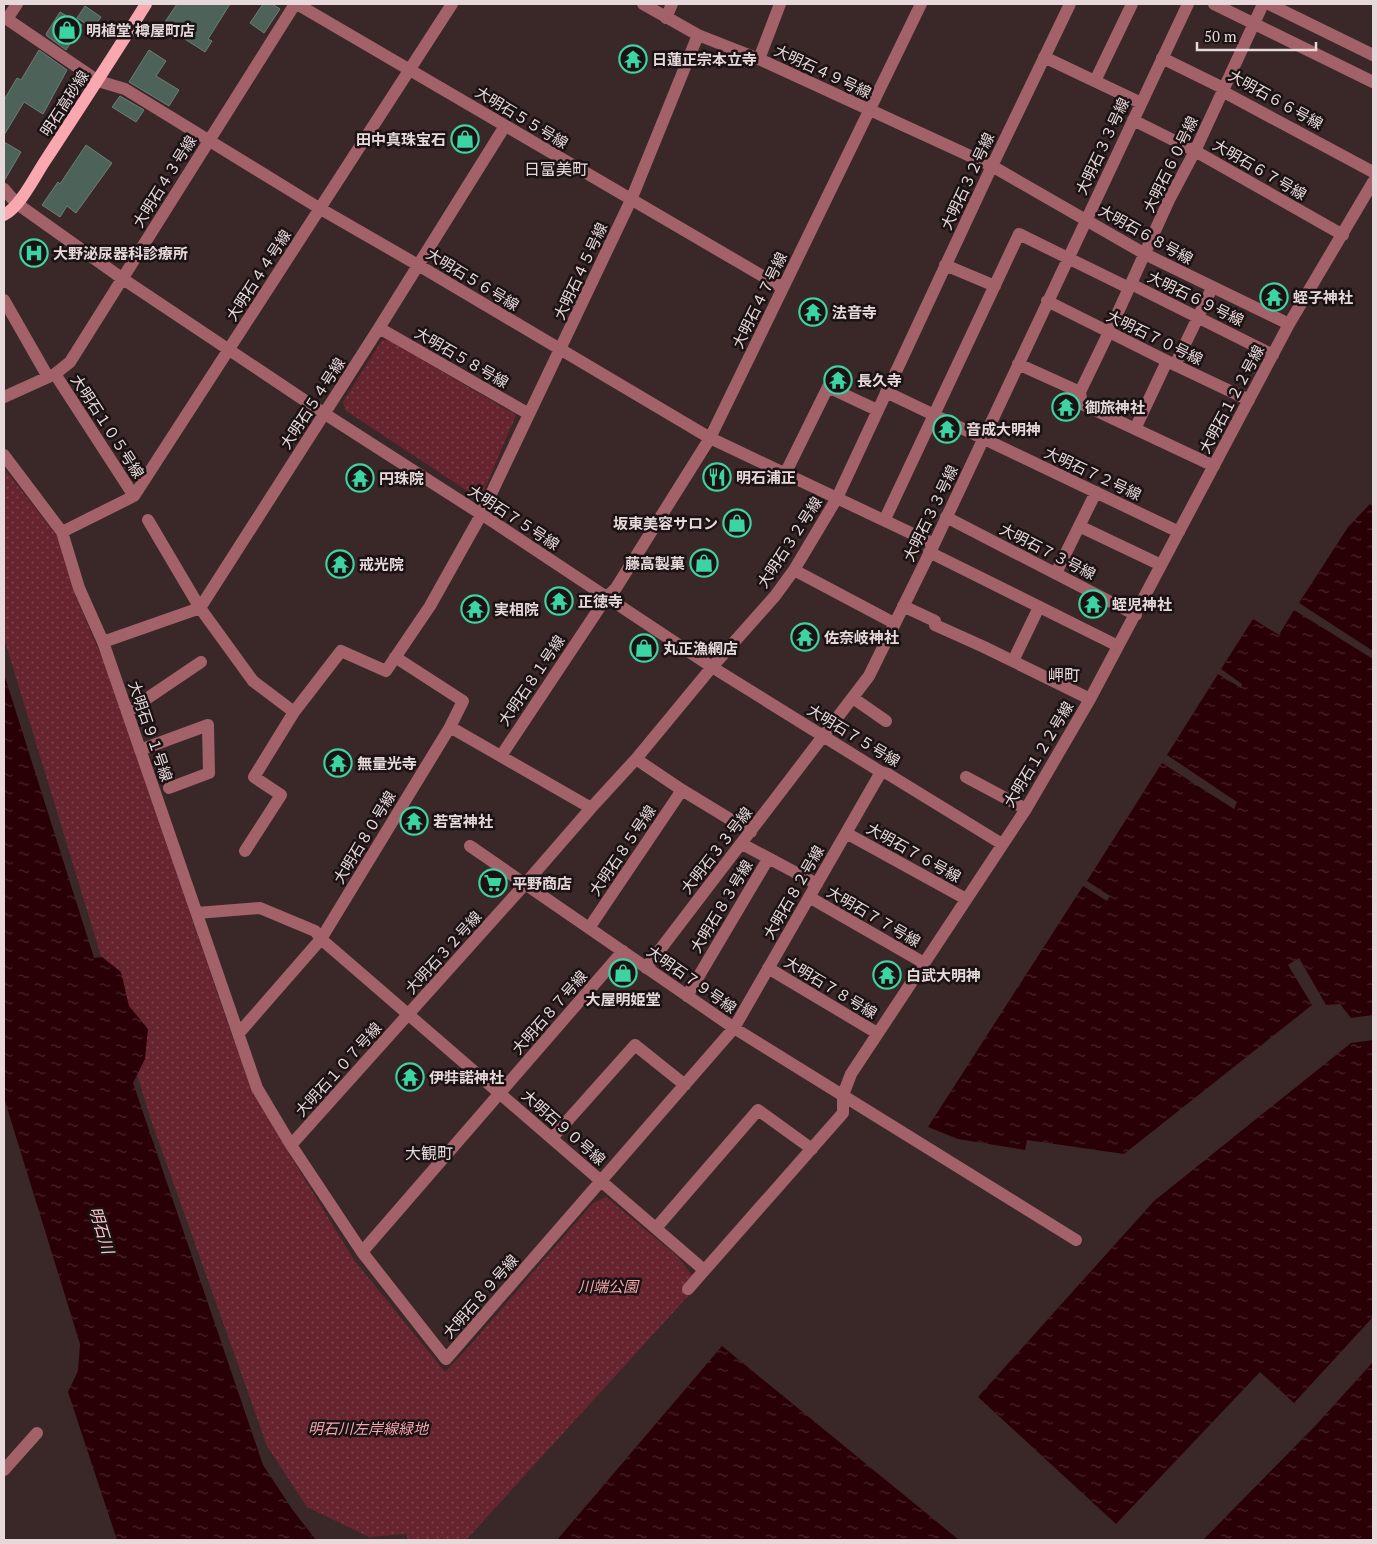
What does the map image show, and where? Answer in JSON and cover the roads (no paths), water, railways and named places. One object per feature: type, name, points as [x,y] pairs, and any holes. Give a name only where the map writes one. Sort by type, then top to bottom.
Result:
[{"type":"main road","name":"明石高砂線","points":[[4,215],[11,211],[98,81],[146,4]]},
{"type":"street","points":[[5,18],[17,4]]},
{"type":"street","name":"大明石５５号線","points":[[296,4],[783,288]]},
{"type":"street","name":"大明石４３号線","points":[[4,398],[51,376],[70,362],[296,4]]},
{"type":"street","name":"大明石４４号線","points":[[134,496],[452,4]]},
{"type":"street","name":"大明石４９号線","points":[[643,4],[698,35],[759,59],[992,166]]},
{"type":"street","points":[[666,18],[672,4]]},
{"type":"street","points":[[759,59],[780,4]]},
{"type":"street","name":"大明石４７号線","points":[[606,598],[616,588],[710,438],[921,4]]},
{"type":"street","name":"大明石３２号線","points":[[409,1014],[636,758],[712,667],[775,596],[794,570],[837,498],[945,265],[1070,4]]},
{"type":"street","points":[[1095,81],[1132,4]]},
{"type":"street","name":"大明石３３号線","points":[[646,968],[869,676],[932,548],[1188,4]]},
{"type":"street","points":[[1214,4],[1373,82]]},
{"type":"street","name":"大明石６０号線","points":[[1080,392],[1263,4]]},
{"type":"street","points":[[1270,4],[1373,55]]},
{"type":"street","name":"大明石５６号線","points":[[5,18],[98,81],[125,89],[319,208],[710,438],[885,520],[1039,607],[1118,646]]},
{"type":"street","name":"大明石４５号線","points":[[481,515],[631,200],[698,35]]},
{"type":"street","points":[[1044,57],[1141,103]]},
{"type":"street","name":"大明石６６号線","points":[[1162,58],[1221,87],[1222,91],[1373,172]]},
{"type":"street","name":"大明石６７号線","points":[[1133,120],[1195,151],[1343,235]]},
{"type":"street","name":"大明石５４号線","points":[[200,608],[325,414],[505,126]]},
{"type":"street","name":"大明石６８号線","points":[[992,166],[1145,254],[1289,324]]},
{"type":"street","name":"大明石１２２号線","points":[[688,1289],[843,1113],[843,1095],[850,1074],[1026,809],[1136,615],[1289,324],[1373,182]]},
{"type":"street","name":"大明石７５号線","points":[[4,189],[16,203],[123,279],[325,414],[712,667],[881,772],[888,774],[1002,844]]},
{"type":"street","name":"大明石６９号線","points":[[994,286],[1019,234],[1198,317],[1273,355]]},
{"type":"street","points":[[885,520],[994,286],[945,265]]},
{"type":"street","points":[[1135,429],[1170,363],[1198,317],[1212,288]]},
{"type":"street","name":"大明石１０５号線","points":[[4,300],[51,376],[134,496]]},
{"type":"street","name":"大明石７０号線","points":[[1047,301],[1170,363],[1249,400]]},
{"type":"street","name":"大明石５８号線","points":[[379,328],[529,414]]},
{"type":"street","points":[[1018,364],[1080,392],[1082,404],[1214,466]]},
{"type":"street","points":[[785,474],[828,387],[877,410]]},
{"type":"street","name":"大明石７２号線","points":[[886,392],[1179,532]]},
{"type":"street","name":"大明石９１号線","points":[[4,455],[62,532],[79,588],[103,642],[239,1033]]},
{"type":"street","points":[[1056,573],[1096,492]]},
{"type":"street","points":[[62,532],[134,496]]},
{"type":"street","points":[[245,851],[281,795],[254,777],[294,712],[341,651],[386,671],[430,606],[481,515]]},
{"type":"street","name":"大明石７３号線","points":[[946,517],[1136,615]]},
{"type":"street","points":[[148,520],[200,608],[253,681],[294,712]]},
{"type":"street","points":[[1079,526],[1162,565]]},
{"type":"street","points":[[794,570],[894,623]]},
{"type":"street","name":"大明石８１号線","points":[[501,756],[606,598]]},
{"type":"street","points":[[903,606],[936,621],[935,625],[1090,699]]},
{"type":"street","points":[[1013,661],[1039,607]]},
{"type":"street","points":[[103,642],[200,608]]},
{"type":"street","name":"大明石８０号線","points":[[239,1033],[321,939],[450,727],[463,701],[396,657]]},
{"type":"street","points":[[127,712],[202,662]]},
{"type":"street","points":[[852,698],[886,721]]},
{"type":"street","points":[[140,750],[208,724],[209,773],[169,788]]},
{"type":"street","points":[[450,727],[590,808]]},
{"type":"street","points":[[636,758],[682,790],[751,832]]},
{"type":"street","name":"大明石８２号線","points":[[734,1028],[881,772]]},
{"type":"street","points":[[966,777],[1026,809]]},
{"type":"street","name":"大明石８５号線","points":[[589,928],[682,790]]},
{"type":"street","name":"大明石７６号線","points":[[846,833],[966,899]]},
{"type":"street","name":"大明石７７号線","points":[[742,844],[817,884]]},
{"type":"street","name":"大明石７９号線","points":[[470,846],[734,1028],[1076,1240]]},
{"type":"street","name":"大明石８３号線","points":[[687,996],[768,859]]},
{"type":"street","name":"大明石７７号線","points":[[809,897],[924,963]]},
{"type":"street","name":"大明石９０号線","points":[[197,913],[260,908],[315,931],[321,939],[704,1270]]},
{"type":"street","name":"大明石８７号線","points":[[362,1252],[622,951]]},
{"type":"street","name":"大明石７８号線","points":[[768,968],[877,1033]]},
{"type":"street","name":"大明石１０７号線","points":[[291,1146],[409,1014]]},
{"type":"street","name":"大明石８９号線","points":[[239,1033],[257,1088],[291,1146],[362,1252],[446,1359],[734,1028]]},
{"type":"street","points":[[552,1138],[635,1045],[685,1085]]},
{"type":"street","points":[[656,1228],[758,1110],[812,1149]]},
{"type":"street","points":[[4,1470],[37,1433]]},
{"type":"water","points":[[1370,504],[1373,507],[1373,651],[1299,603],[1348,527]]},
{"type":"water","points":[[1294,610],[1373,659],[1373,1015],[1351,1018],[1340,1004],[1326,1005],[1299,958],[1288,965],[1312,1005],[1124,1154],[1027,1140],[1025,1150],[958,1139],[928,1127],[1083,886],[1107,901],[1110,896],[1087,881],[1162,763],[1234,809],[1237,802],[1167,755],[1218,674],[1241,688],[1242,684],[1221,669],[1253,619],[1279,635]]},
{"type":"water","name":"明石川","points":[[4,674],[94,958],[102,957],[121,972],[129,1006],[148,1029],[145,1059],[133,1083],[263,1465],[292,1509],[316,1540],[117,1540],[68,1392],[78,1371],[80,1344],[4,1098]]},
{"type":"water","points":[[1373,1040],[1373,1317],[1294,1403],[1260,1372],[1116,1524],[978,1397],[1154,1201],[1351,1043]]},
{"type":"water","points":[[722,1346],[959,1540],[557,1540]]},
{"type":"water","points":[[1373,1362],[1373,1540],[1203,1540],[1316,1425]]},
{"type":"place","name":"明植堂 樽屋町店","points":[[67,30]]},
{"type":"place","name":"日蓮正宗本立寺","points":[[633,59]]},
{"type":"place","name":"田中真珠宝石","points":[[465,139]]},
{"type":"place","name":"大野泌尿器科診療所","points":[[34,253]]},
{"type":"place","name":"蛭子神社","points":[[1274,297]]},
{"type":"place","name":"法音寺","points":[[813,312]]},
{"type":"place","name":"長久寺","points":[[838,380]]},
{"type":"place","name":"御旅神社","points":[[1066,407]]},
{"type":"place","name":"音成大明神","points":[[947,429]]},
{"type":"place","name":"明石浦正","points":[[717,477]]},
{"type":"place","name":"円珠院","points":[[360,478]]},
{"type":"place","name":"坂東美容サロン","points":[[737,523]]},
{"type":"place","name":"藤高製菓","points":[[704,563]]},
{"type":"place","name":"戒光院","points":[[340,564]]},
{"type":"place","name":"正徳寺","points":[[559,601]]},
{"type":"place","name":"蛭児神社","points":[[1093,604]]},
{"type":"place","name":"実相院","points":[[475,609]]},
{"type":"place","name":"佐奈岐神社","points":[[805,637]]},
{"type":"place","name":"丸正漁網店","points":[[644,648]]},
{"type":"place","name":"無量光寺","points":[[338,763]]},
{"type":"place","name":"若宮神社","points":[[414,821]]},
{"type":"place","name":"平野商店","points":[[493,883]]},
{"type":"place","name":"大屋明姫堂","points":[[623,973]]},
{"type":"place","name":"白武大明神","points":[[887,975]]},
{"type":"place","name":"伊弉諾神社","points":[[410,1077]]},
{"type":"district","name":"日富美町","points":[[556,169]]},
{"type":"district","name":"岬町","points":[[1064,675]]},
{"type":"district","name":"大観町","points":[[429,1153]]},
{"type":"park label","name":"川端公園","points":[[608,1286]]},
{"type":"park label","name":"明石川左岸線緑地","points":[[368,1428]]}]
